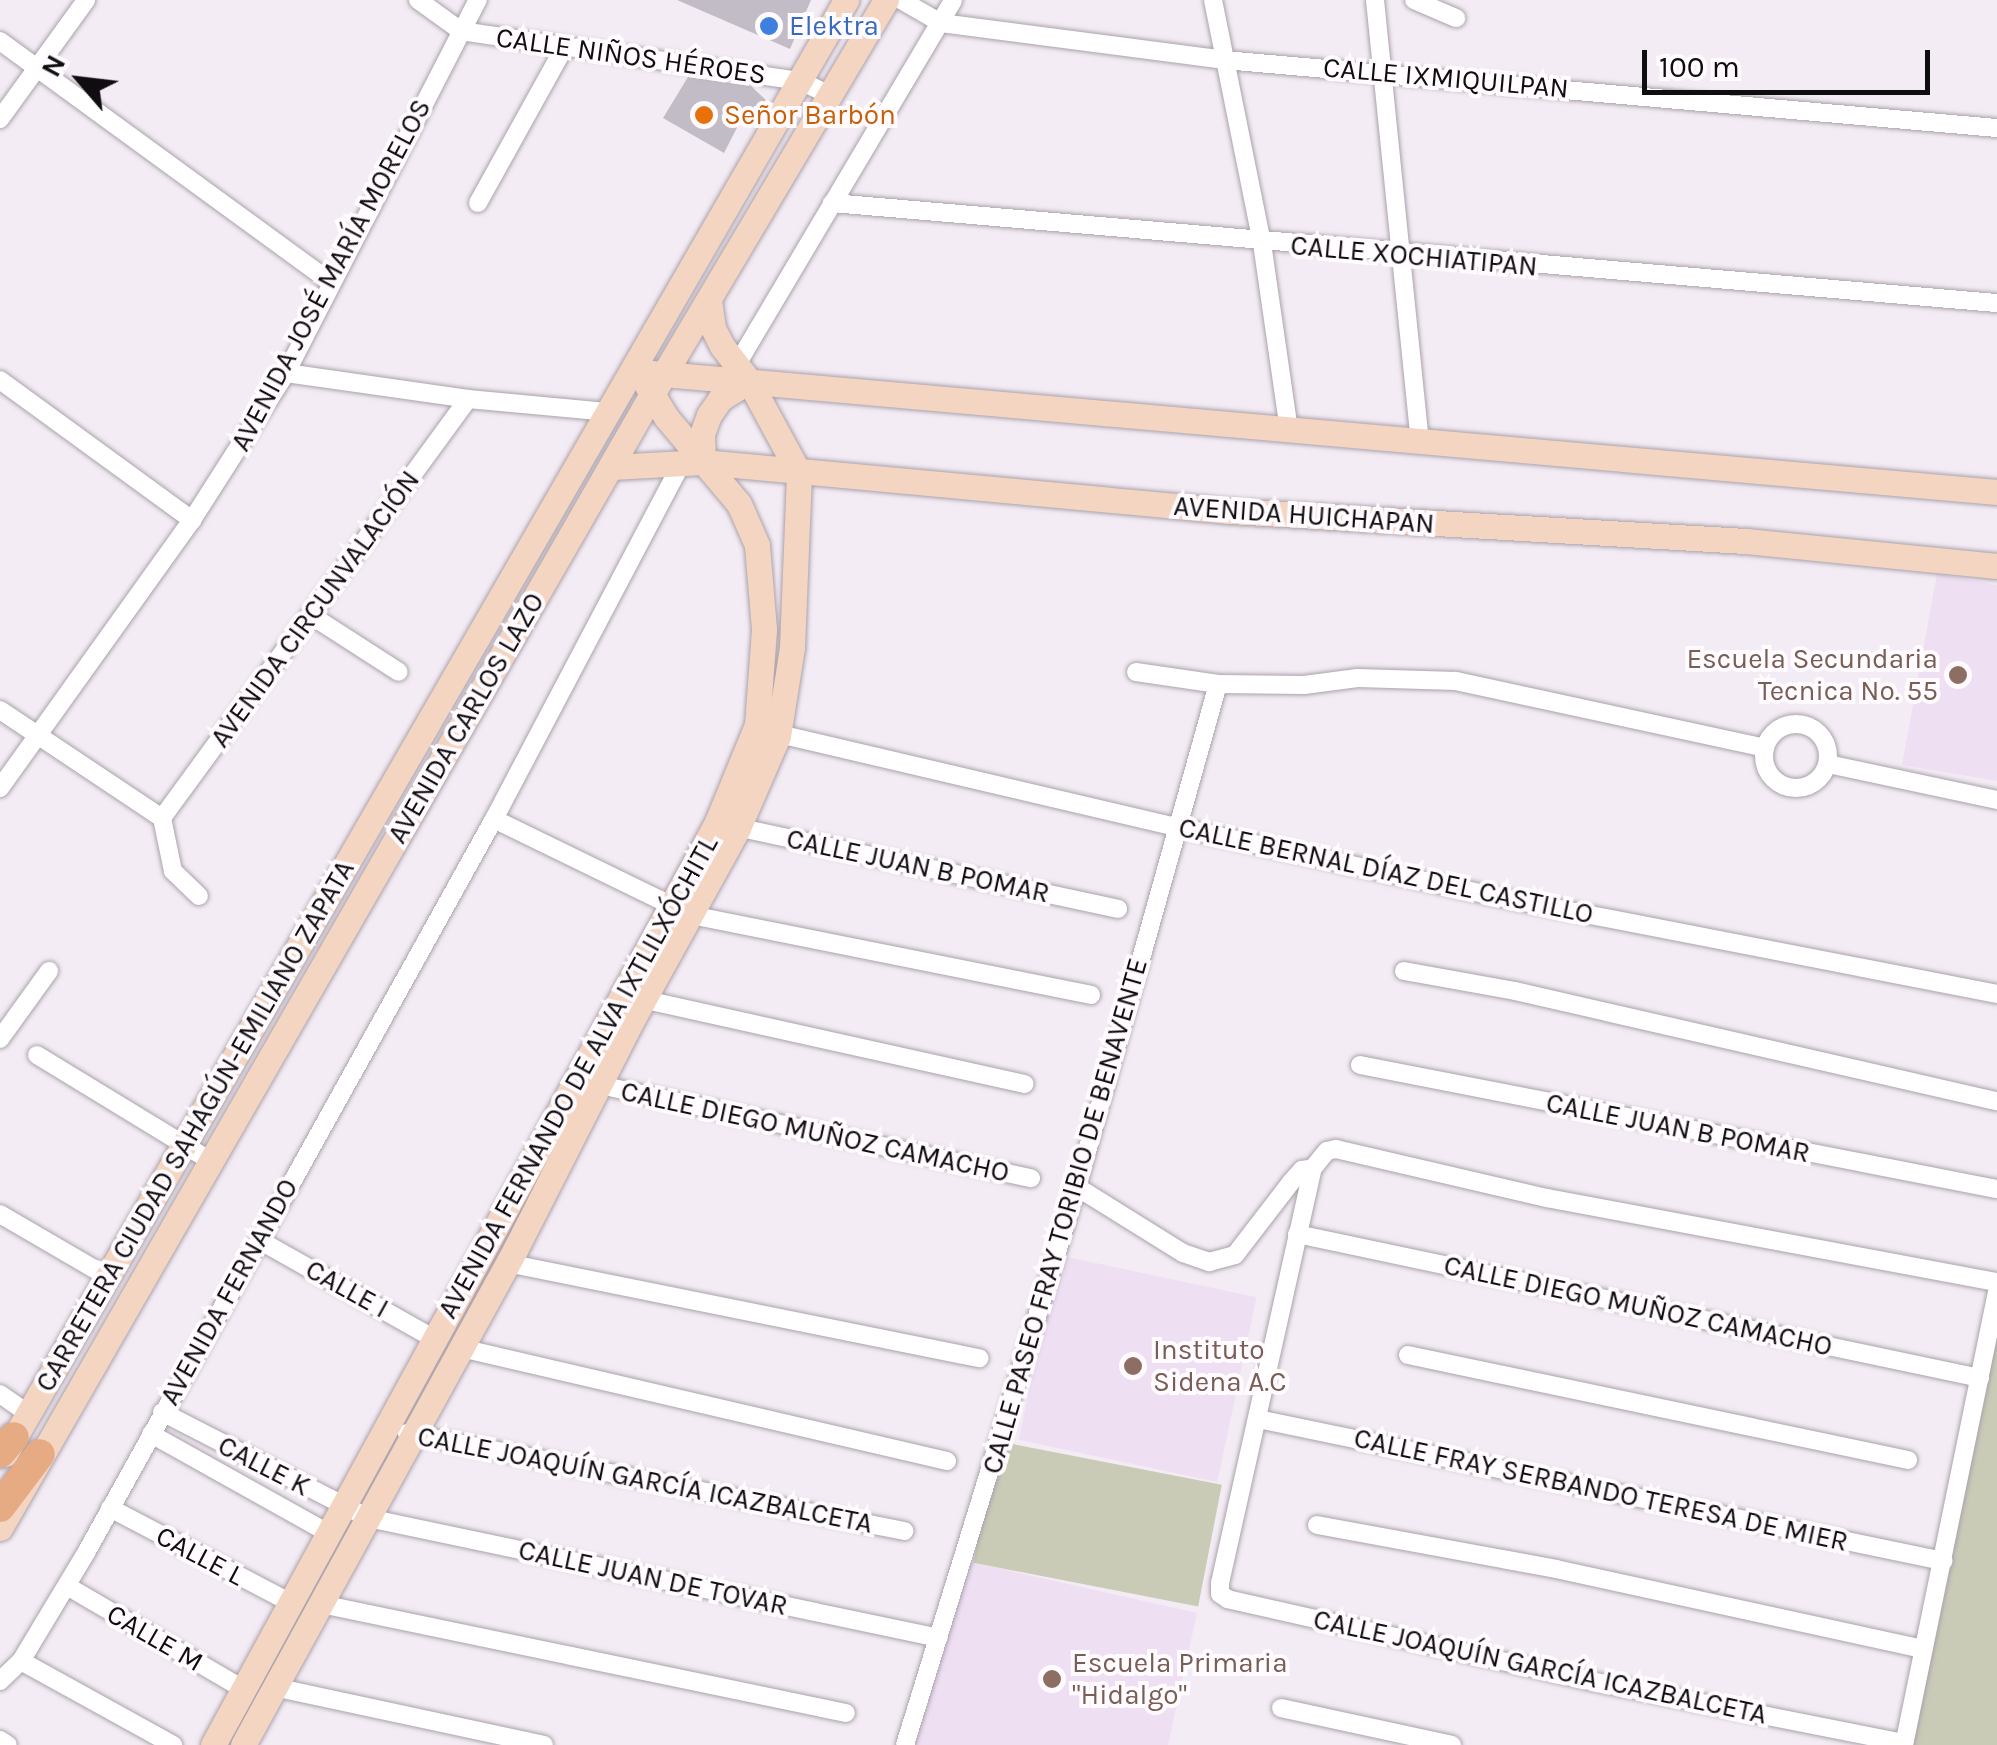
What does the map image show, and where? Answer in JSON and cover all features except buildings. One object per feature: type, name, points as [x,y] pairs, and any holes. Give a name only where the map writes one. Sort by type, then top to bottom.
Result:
[{"type":"main road","points":[[0,1508],[22,1443]]},
{"type":"street","points":[[0,118],[86,0]]},
{"type":"street","points":[[418,0],[462,31]]},
{"type":"street","name":"AVENIDA JOSÉ MARÍA MORELOS","points":[[0,788],[192,520],[286,372],[478,0]]},
{"type":"street","name":"AVENIDA CARLOS LAZO","points":[[655,378],[650,342],[846,0]]},
{"type":"street","name":"AVENIDA CARLOS LAZO","points":[[22,1443],[209,1160],[621,467],[655,378],[709,299],[886,0]]},
{"type":"street","name":"CALLE IXMIQUILPAN","points":[[901,0],[938,21],[1224,60],[1997,128]]},
{"type":"street","points":[[685,462],[953,0]]},
{"type":"street","points":[[1214,0],[1262,244],[1289,430]]},
{"type":"street","points":[[1375,0],[1379,71],[1420,441]]},
{"type":"street","points":[[1414,0],[1456,18]]},
{"type":"street","name":"CALLE NIÑOS HÉROES","points":[[462,31],[800,81],[830,96]]},
{"type":"street","points":[[0,40],[330,282]]},
{"type":"street","points":[[478,204],[565,46]]},
{"type":"street","name":"CALLE XOCHIATIPAN","points":[[832,203],[1262,244],[1997,303]]},
{"type":"street","points":[[709,299],[713,328],[734,375],[800,473]]},
{"type":"street","points":[[286,372],[468,399],[610,412]]},
{"type":"street","points":[[655,378],[734,375],[1289,430],[1997,492]]},
{"type":"street","name":"CARRETERA CIUDAD SAHAGÚN-EMILIANO ZAPATA","points":[[0,1528],[22,1443],[106,1276],[610,412],[655,378]]},
{"type":"street","name":"AVENIDA FERNANDO DE ALVA IXTLILXÓCHITL","points":[[655,378],[685,462],[739,504],[757,545],[764,599],[768,731]]},
{"type":"street","points":[[0,380],[192,520]]},
{"type":"street","name":"AVENIDA CIRCUNVALACIÓN","points":[[162,818],[468,399]]},
{"type":"street","name":"AVENIDA HUICHAPAN","points":[[621,467],[685,462],[1398,524],[1746,541],[1997,566]]},
{"type":"street","name":"AVENIDA FERNANDO","points":[[0,1681],[21,1661],[67,1586],[494,819],[685,462]]},
{"type":"street","name":"AVENIDA FERNANDO DE ALVA IXTLILXÓCHITL","points":[[214,1745],[435,1339],[728,825],[768,731],[792,648],[800,473]]},
{"type":"street","points":[[312,616],[399,672]]},
{"type":"street","points":[[1136,672],[1218,684],[1304,686],[1358,678],[1456,682],[1765,748]]},
{"type":"street","name":"CALLE PASEO FRAY TORIBIO DE BENAVENTE","points":[[905,1745],[1077,1188],[1218,684]]},
{"type":"street","points":[[0,710],[162,818],[174,871],[199,896]]},
{"type":"street","points":[[1804,724],[1824,739],[1828,764],[1814,784],[1788,788],[1768,773],[1765,748],[1780,728],[1804,724]]},
{"type":"street","name":"CALLE BERNAL DÍAZ DEL CASTILLO","points":[[768,731],[1177,828],[1498,897],[1997,994]]},
{"type":"street","points":[[1828,764],[1997,800]]},
{"type":"street","points":[[494,819],[680,911],[1090,995]]},
{"type":"street","name":"CALLE JUAN B POMAR","points":[[728,825],[1118,910]]},
{"type":"street","points":[[0,1039],[49,971]]},
{"type":"street","points":[[1404,971],[1515,991],[1997,1101]]},
{"type":"street","points":[[633,997],[1025,1084]]},
{"type":"street","name":"AVENIDA FERNANDO DE ALVA IXTLILXÓCHITL","points":[[243,1745],[600,1085],[633,997]]},
{"type":"street","points":[[36,1055],[209,1160]]},
{"type":"street","name":"CALLE JUAN B POMAR","points":[[1360,1064],[1997,1189]]},
{"type":"street","name":"CALLE DIEGO MUÑOZ CAMACHO","points":[[600,1085],[1031,1178]]},
{"type":"street","points":[[1258,1419],[1313,1168],[1327,1151],[1336,1149],[1548,1198],[1997,1282]]},
{"type":"street","points":[[1077,1188],[1183,1254],[1209,1262],[1235,1254],[1259,1229],[1292,1180],[1302,1170],[1313,1168]]},
{"type":"street","points":[[0,1214],[106,1276]]},
{"type":"street","name":"CALLE DIEGO MUÑOZ CAMACHO","points":[[1297,1234],[1980,1378]]},
{"type":"street","name":"CALLE I","points":[[259,1240],[435,1339]]},
{"type":"street","points":[[507,1263],[980,1358]]},
{"type":"street","points":[[1904,1744],[1997,1290]]},
{"type":"street","points":[[461,1348],[947,1461]]},
{"type":"street","points":[[1408,1354],[1908,1460]]},
{"type":"street","points":[[0,1394],[22,1443]]},
{"type":"street","name":"CALLE K","points":[[162,1412],[368,1518]]},
{"type":"street","name":"CALLE FRAY SERBANDO TERESA DE MIER","points":[[1258,1419],[1944,1561]]},
{"type":"street","name":"CALLE JOAQUÍN GARCÍA ICAZBALCETA","points":[[1258,1419],[1220,1594],[1586,1680],[1904,1744]]},
{"type":"street","name":"CALLE JOAQUÍN GARCÍA ICAZBALCETA","points":[[388,1425],[413,1435],[904,1531]]},
{"type":"street","points":[[151,1434],[330,1534]]},
{"type":"street","name":"CALLE L","points":[[110,1508],[291,1604]]},
{"type":"street","name":"CALLE JUAN DE TOVAR","points":[[368,1518],[939,1638]]},
{"type":"street","points":[[1318,1525],[1556,1569],[1923,1650]]},
{"type":"street","name":"CALLE M","points":[[67,1586],[243,1689]]},
{"type":"street","points":[[321,1604],[846,1714]]},
{"type":"street","points":[[21,1661],[173,1745]]},
{"type":"street","points":[[274,1688],[544,1745]]},
{"type":"street","points":[[1281,1708],[1452,1745]]},
{"type":"street","points":[[0,1740],[8,1745]]},
{"type":"shaded area","name":"Escuela Secundaria Tecnica No. 55","points":[[1937,574],[1997,585],[1997,781],[1902,765]]},
{"type":"shaded area","name":"Instituto Sidena A.C","points":[[1058,1255],[1257,1297],[1217,1482],[1019,1440]]},
{"type":"shaded area","name":"Escuela Primaria \"Hidalgo\"","points":[[962,1560],[1197,1613],[1168,1745],[900,1745]]},
{"type":"green space","points":[[1997,1325],[1997,1745],[1907,1745]]},
{"type":"green space","points":[[997,1441],[1222,1485],[1198,1606],[973,1563]]},
{"type":"place","name":"Elektra","points":[[769,26]]},
{"type":"place","name":"Señor Barbón","points":[[704,115]]},
{"type":"place","name":"Escuela Secundaria Tecnica No. 55","points":[[1958,675]]},
{"type":"place","name":"Instituto Sidena A.C","points":[[1133,1366]]},
{"type":"place","name":"Escuela Primaria \"Hidalgo\"","points":[[1052,1679]]}]
